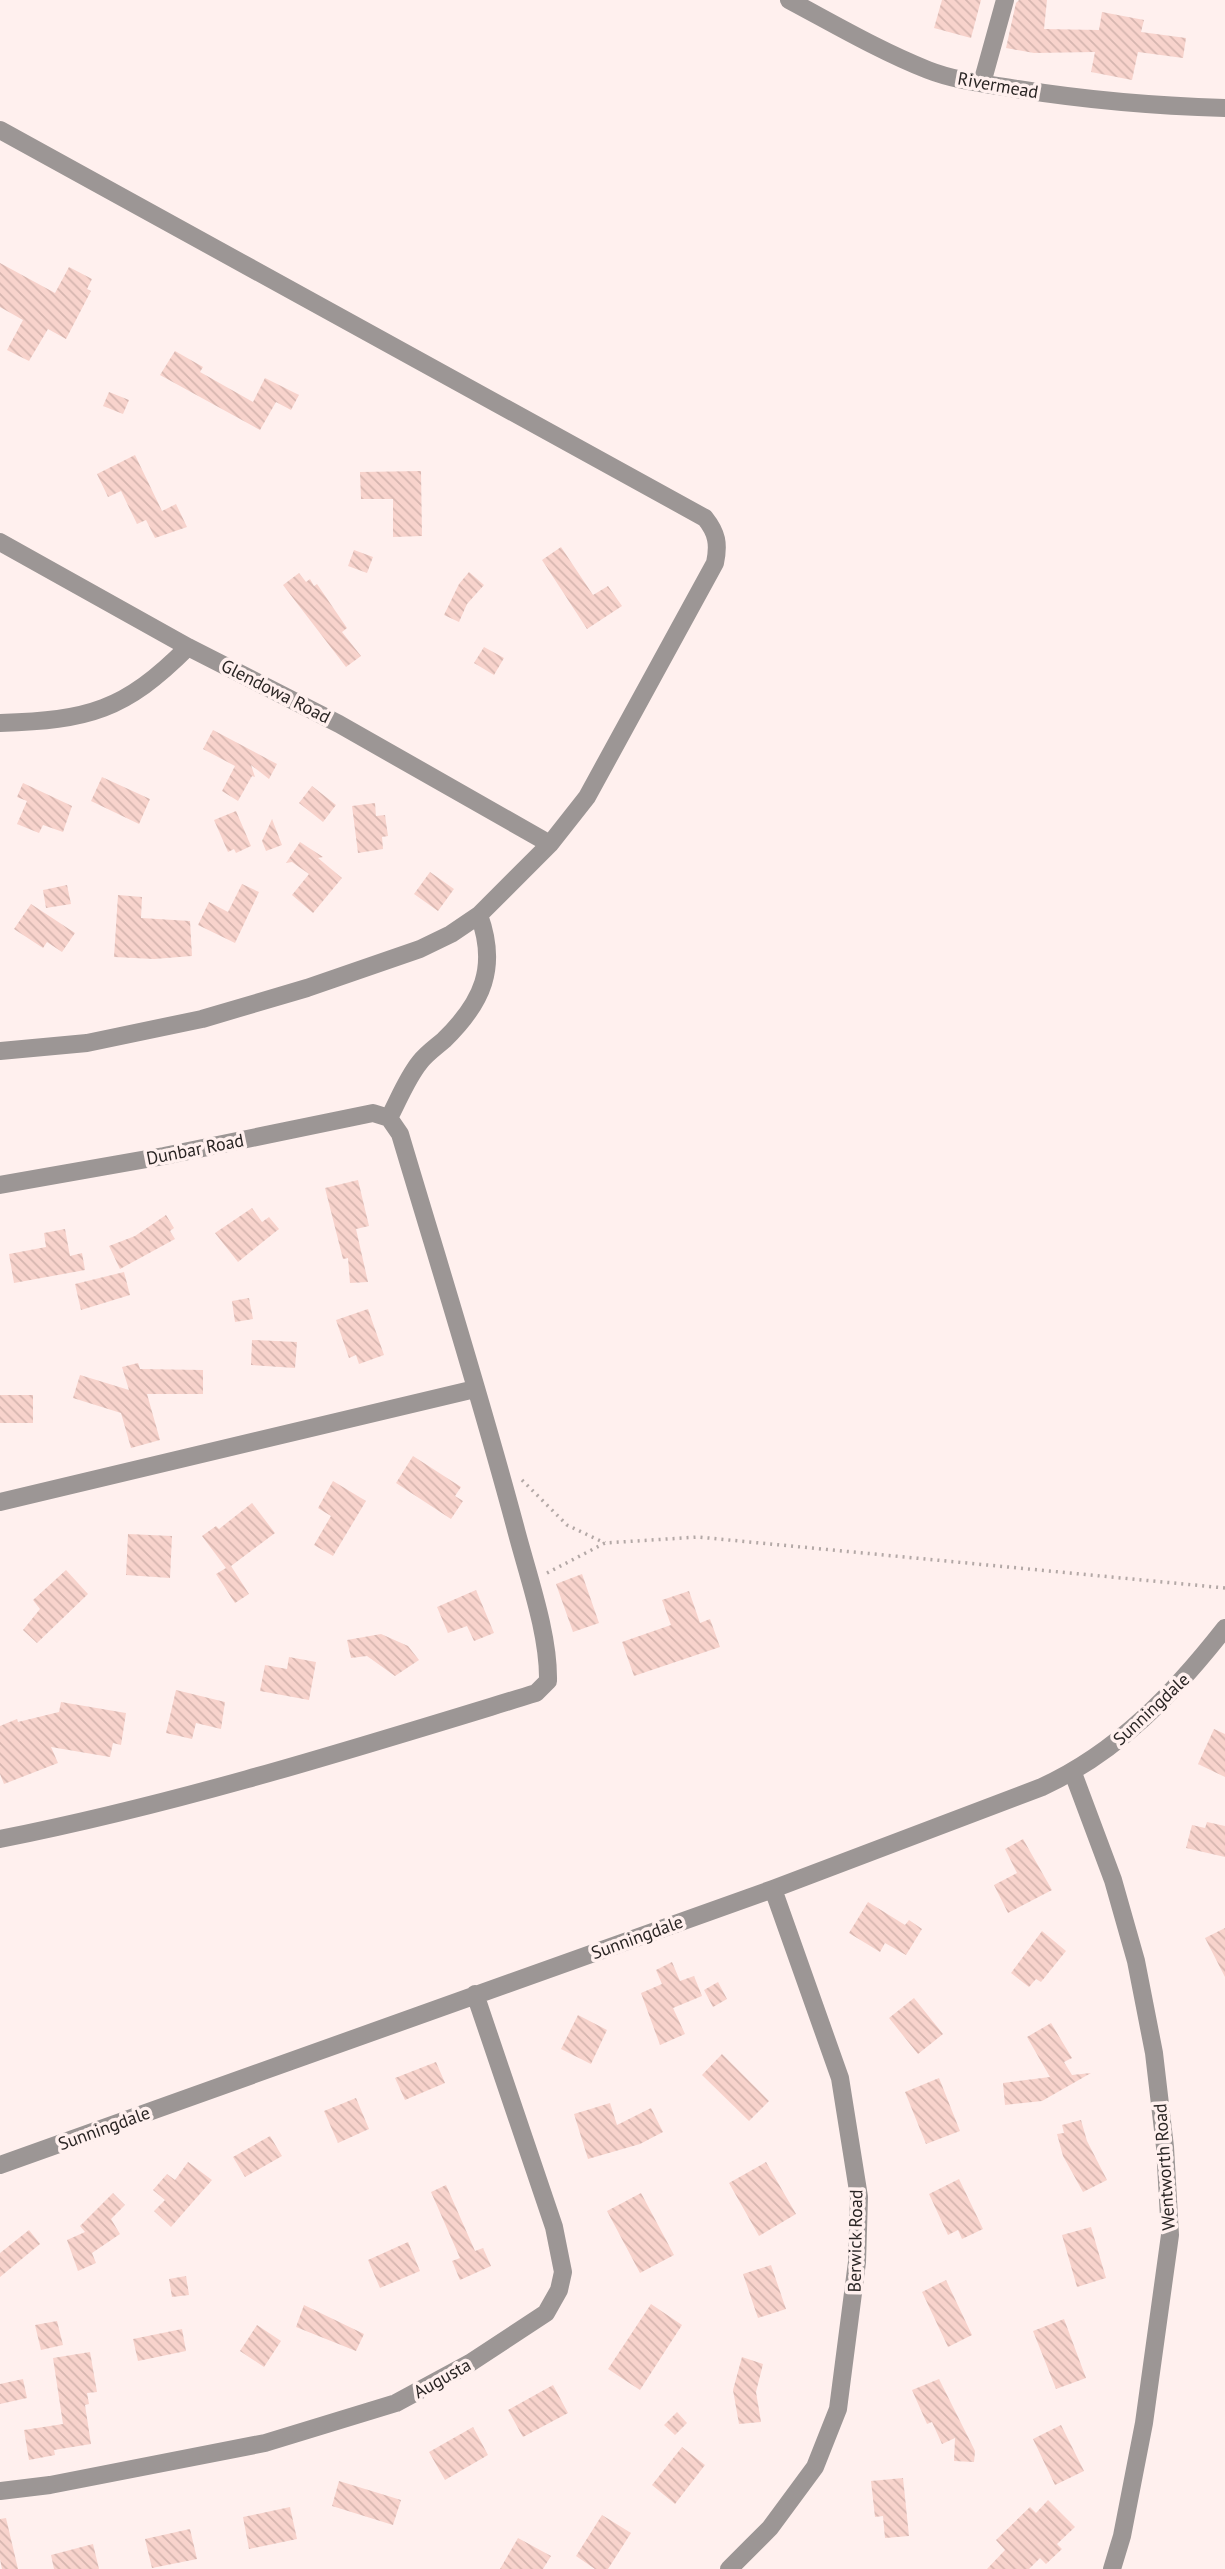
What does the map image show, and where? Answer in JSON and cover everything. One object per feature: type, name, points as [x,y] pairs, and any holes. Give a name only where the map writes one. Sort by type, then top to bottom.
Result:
[{"type":"street","name":"Rivermead","points":[[789,0],[929,70],[982,83],[1066,97],[1144,105],[1225,108]]},
{"type":"street","points":[[982,83],[1004,0]]},
{"type":"street","points":[[0,130],[705,518],[713,529],[718,550],[715,563],[587,797],[550,844],[480,915],[452,934],[420,949],[307,988],[202,1019],[87,1042],[0,1051]]},
{"type":"street","name":"Glendowa Road","points":[[0,541],[188,647],[339,724],[550,844]]},
{"type":"street","points":[[0,723],[87,714],[118,704],[157,677],[188,647]]},
{"type":"street","points":[[0,1839],[64,1826],[298,1765],[536,1693],[548,1681],[548,1664],[530,1582],[496,1456],[400,1134],[389,1118],[421,1060],[446,1038],[485,981],[489,948],[480,915]]},
{"type":"street","name":"Dunbar Road","points":[[0,1185],[164,1156],[373,1113],[389,1118]]},
{"type":"street","points":[[0,1502],[475,1389]]},
{"type":"street","name":"Sunningdale","points":[[0,2165],[773,1889],[1073,1773],[1149,1715],[1191,1672],[1225,1628]]},
{"type":"street","name":"Wentworth Road","points":[[1073,1773],[1113,1880],[1136,1961],[1154,2053],[1165,2147],[1170,2235],[1144,2423],[1122,2536],[1112,2569]]},
{"type":"street","name":"Berwick Road","points":[[729,2569],[770,2528],[814,2467],[838,2409],[857,2262],[859,2197],[840,2078],[773,1889]]},
{"type":"street","name":"Augusta","points":[[0,2491],[50,2485],[265,2444],[396,2403],[470,2363],[546,2313],[559,2290],[563,2272],[554,2227],[475,1994]]},
{"type":"path","points":[[496,1456],[566,1525],[605,1543]]},
{"type":"path","points":[[530,1582],[605,1543],[698,1537],[1225,1588]]},
{"type":"building","points":[[942,0],[981,0],[971,38],[934,28]]},
{"type":"building","points":[[1019,0],[1047,0],[1044,29],[1099,30],[1102,12],[1144,20],[1141,32],[1186,38],[1183,58],[1138,52],[1132,80],[1091,72],[1095,52],[1034,53],[1006,48],[1016,3]]},
{"type":"building","points":[[0,263],[55,293],[69,267],[92,279],[87,289],[91,291],[66,339],[48,329],[29,361],[7,350],[23,320],[0,307]]},
{"type":"building","points":[[175,351],[203,367],[200,372],[253,402],[265,378],[299,395],[291,410],[276,402],[260,430],[160,375]]},
{"type":"building","points":[[109,392],[129,400],[123,414],[103,406]]},
{"type":"building","points":[[135,455],[162,511],[176,504],[187,527],[155,538],[146,520],[137,524],[121,491],[108,497],[97,474]]},
{"type":"building","points":[[421,471],[422,536],[393,537],[393,499],[361,499],[360,472]]},
{"type":"building","points":[[561,547],[593,595],[608,586],[622,606],[587,629],[542,560]]},
{"type":"building","points":[[354,550],[373,557],[367,573],[348,566]]},
{"type":"building","points":[[469,572],[484,585],[467,604],[459,622],[444,615],[459,584]]},
{"type":"building","points":[[299,573],[306,582],[310,579],[314,586],[317,584],[347,628],[342,632],[361,656],[346,667],[283,585]]},
{"type":"building","points":[[484,647],[504,658],[494,675],[474,663]]},
{"type":"building","points":[[213,730],[277,764],[269,779],[251,765],[255,777],[252,776],[238,801],[222,791],[235,766],[203,749]]},
{"type":"building","points":[[102,777],[150,799],[139,824],[91,801]]},
{"type":"building","points":[[23,783],[72,806],[63,832],[43,825],[39,833],[17,824],[27,801],[17,797]]},
{"type":"building","points":[[312,786],[336,805],[323,822],[299,803]]},
{"type":"building","points":[[375,803],[376,816],[385,815],[388,836],[382,837],[383,849],[358,853],[352,806]]},
{"type":"building","points":[[236,811],[251,846],[236,853],[234,849],[228,852],[214,820]]},
{"type":"building","points":[[272,819],[282,845],[266,851],[262,841]]},
{"type":"building","points":[[300,842],[323,857],[318,858],[342,878],[313,913],[292,895],[309,874],[292,862],[286,863]]},
{"type":"building","points":[[430,872],[454,889],[438,911],[414,894]]},
{"type":"building","points":[[242,884],[259,892],[235,943],[198,925],[209,902],[228,912]]},
{"type":"building","points":[[67,885],[71,904],[46,908],[43,890]]},
{"type":"building","points":[[118,895],[142,897],[141,918],[190,921],[192,956],[154,959],[114,957]]},
{"type":"building","points":[[31,904],[75,933],[62,952],[47,942],[43,948],[14,929]]},
{"type":"building","points":[[358,1180],[369,1226],[356,1229],[368,1282],[350,1283],[348,1258],[343,1259],[325,1188]]},
{"type":"building","points":[[252,1208],[262,1222],[269,1217],[279,1229],[238,1262],[215,1233]]},
{"type":"building","points":[[166,1215],[174,1228],[170,1231],[175,1239],[120,1269],[109,1246],[135,1236]]},
{"type":"building","points":[[65,1229],[70,1256],[82,1253],[85,1270],[14,1283],[9,1254],[46,1247],[44,1233]]},
{"type":"building","points":[[124,1272],[130,1295],[81,1310],[75,1284]]},
{"type":"building","points":[[249,1298],[253,1319],[235,1322],[232,1301]]},
{"type":"building","points":[[368,1309],[384,1355],[359,1364],[356,1355],[349,1358],[336,1320]]},
{"type":"building","points":[[252,1340],[297,1342],[295,1368],[251,1365]]},
{"type":"building","points":[[138,1363],[140,1369],[203,1370],[203,1394],[147,1394],[160,1440],[131,1448],[121,1413],[73,1398],[80,1375],[129,1390],[122,1367]]},
{"type":"building","points":[[0,1395],[33,1395],[33,1423],[0,1423]]},
{"type":"building","points":[[413,1456],[461,1487],[455,1496],[463,1501],[451,1519],[396,1483]]},
{"type":"building","points":[[333,1481],[366,1501],[333,1556],[314,1545],[331,1516],[318,1508]]},
{"type":"building","points":[[252,1503],[275,1533],[231,1566],[249,1594],[235,1603],[216,1574],[226,1568],[202,1536],[216,1526],[219,1529]]},
{"type":"building","points":[[128,1534],[172,1536],[170,1578],[126,1575]]},
{"type":"building","points":[[66,1570],[88,1594],[37,1643],[23,1630],[40,1609],[33,1600]]},
{"type":"building","points":[[582,1574],[599,1623],[573,1632],[556,1584]]},
{"type":"building","points":[[476,1590],[494,1633],[474,1641],[467,1626],[448,1633],[437,1607]]},
{"type":"building","points":[[689,1591],[700,1623],[710,1619],[720,1647],[634,1676],[622,1642],[671,1625],[662,1600]]},
{"type":"building","points":[[381,1634],[408,1646],[419,1660],[395,1676],[367,1656],[351,1658],[347,1640]]},
{"type":"building","points":[[289,1657],[316,1662],[309,1700],[260,1691],[265,1665],[287,1669]]},
{"type":"building","points":[[176,1690],[225,1702],[221,1729],[196,1723],[192,1739],[166,1733]]},
{"type":"building","points":[[61,1702],[126,1713],[121,1745],[113,1743],[110,1757],[51,1747],[58,1763],[4,1784],[0,1774],[0,1726],[17,1719],[18,1722],[59,1712]]},
{"type":"building","points":[[1214,1729],[1225,1734],[1225,1777],[1198,1764]]},
{"type":"building","points":[[1207,1822],[1225,1826],[1225,1857],[1186,1848],[1192,1825],[1205,1828]]},
{"type":"building","points":[[1023,1839],[1052,1890],[1008,1913],[994,1885],[1017,1873],[1005,1849]]},
{"type":"building","points":[[868,1902],[905,1925],[909,1920],[922,1929],[906,1955],[885,1943],[880,1952],[849,1933]]},
{"type":"building","points":[[1225,1928],[1225,1977],[1205,1938]]},
{"type":"building","points":[[1042,1931],[1066,1951],[1041,1982],[1036,1979],[1029,1987],[1011,1973]]},
{"type":"building","points":[[672,1962],[680,1981],[694,1976],[702,1996],[673,2008],[685,2034],[660,2045],[641,1993],[662,1984],[656,1970]]},
{"type":"building","points":[[718,1982],[727,1999],[713,2007],[704,1990]]},
{"type":"building","points":[[914,1998],[943,2034],[918,2054],[889,2018]]},
{"type":"building","points":[[578,2015],[607,2030],[591,2064],[561,2049]]},
{"type":"building","points":[[1051,2023],[1072,2058],[1064,2062],[1072,2075],[1091,2073],[1042,2101],[1005,2105],[1003,2083],[1050,2077],[1027,2037]]},
{"type":"building","points":[[722,2054],[769,2101],[749,2121],[702,2075]]},
{"type":"building","points":[[436,2062],[445,2083],[405,2100],[395,2078]]},
{"type":"building","points":[[939,2078],[960,2131],[926,2144],[905,2092]]},
{"type":"building","points":[[356,2098],[369,2129],[338,2143],[324,2111]]},
{"type":"building","points":[[610,2103],[617,2125],[651,2108],[663,2132],[640,2144],[588,2159],[574,2114]]},
{"type":"building","points":[[1081,2120],[1087,2141],[1107,2180],[1083,2192],[1063,2156],[1057,2134],[1064,2133],[1062,2125]]},
{"type":"building","points":[[270,2136],[282,2156],[245,2177],[233,2157]]},
{"type":"building","points":[[188,2162],[212,2180],[171,2227],[154,2211],[165,2200],[153,2190],[167,2174],[175,2180]]},
{"type":"building","points":[[766,2162],[796,2214],[759,2236],[729,2183]]},
{"type":"building","points":[[959,2179],[983,2229],[962,2239],[958,2230],[948,2235],[929,2194]]},
{"type":"building","points":[[446,2185],[475,2251],[483,2248],[491,2266],[460,2280],[452,2261],[460,2258],[431,2192]]},
{"type":"building","points":[[113,2193],[125,2205],[111,2219],[120,2234],[92,2253],[96,2263],[78,2271],[67,2240],[85,2232],[80,2226]]},
{"type":"building","points":[[641,2193],[674,2255],[640,2273],[607,2211]]},
{"type":"building","points":[[1091,2227],[1106,2278],[1077,2287],[1062,2235]]},
{"type":"building","points":[[29,2230],[40,2244],[0,2277],[0,2253]]},
{"type":"building","points":[[408,2242],[420,2271],[380,2288],[368,2260]]},
{"type":"building","points":[[771,2265],[786,2309],[758,2318],[743,2274]]},
{"type":"building","points":[[186,2276],[189,2295],[172,2297],[169,2279]]},
{"type":"building","points":[[946,2280],[972,2335],[948,2347],[922,2292]]},
{"type":"building","points":[[651,2304],[682,2325],[640,2390],[608,2369]]},
{"type":"building","points":[[304,2305],[364,2334],[356,2351],[296,2327]]},
{"type":"building","points":[[1064,2319],[1086,2378],[1056,2389],[1033,2331]]},
{"type":"building","points":[[57,2321],[63,2345],[41,2350],[35,2325]]},
{"type":"building","points":[[257,2325],[281,2341],[264,2367],[240,2351]]},
{"type":"building","points":[[182,2329],[186,2351],[138,2361],[133,2339]]},
{"type":"building","points":[[90,2352],[97,2392],[87,2393],[89,2404],[85,2405],[91,2444],[54,2450],[55,2455],[29,2460],[24,2430],[63,2424],[53,2358]]},
{"type":"building","points":[[742,2357],[763,2364],[756,2392],[761,2422],[739,2424],[733,2390]]},
{"type":"building","points":[[23,2379],[27,2398],[0,2404],[0,2384]]},
{"type":"building","points":[[939,2379],[975,2451],[974,2462],[954,2461],[955,2438],[942,2444],[932,2422],[927,2424],[912,2390]]},
{"type":"building","points":[[553,2385],[568,2413],[523,2437],[508,2410]]},
{"type":"building","points":[[677,2412],[687,2423],[675,2435],[664,2425]]},
{"type":"building","points":[[1061,2425],[1084,2471],[1055,2485],[1033,2439]]},
{"type":"building","points":[[473,2427],[488,2455],[445,2480],[429,2452]]},
{"type":"building","points":[[682,2447],[705,2465],[675,2504],[652,2485]]},
{"type":"building","points":[[903,2478],[909,2536],[885,2538],[883,2516],[875,2517],[871,2481]]},
{"type":"building","points":[[339,2481],[401,2500],[393,2525],[332,2506]]},
{"type":"building","points":[[1048,2500],[1075,2527],[1057,2544],[1062,2549],[1046,2564],[1040,2558],[1029,2569],[987,2569],[1005,2550],[996,2540],[1030,2507],[1036,2513]]},
{"type":"building","points":[[290,2507],[297,2539],[249,2549],[243,2517]]},
{"type":"building","points":[[602,2515],[631,2533],[608,2569],[595,2569],[576,2556]]},
{"type":"building","points":[[6,2518],[18,2569],[2,2569],[0,2519]]},
{"type":"building","points":[[190,2529],[197,2559],[152,2568],[145,2539]]},
{"type":"building","points":[[518,2538],[551,2556],[543,2569],[500,2569]]},
{"type":"building","points":[[93,2544],[99,2569],[54,2569],[51,2555]]}]
